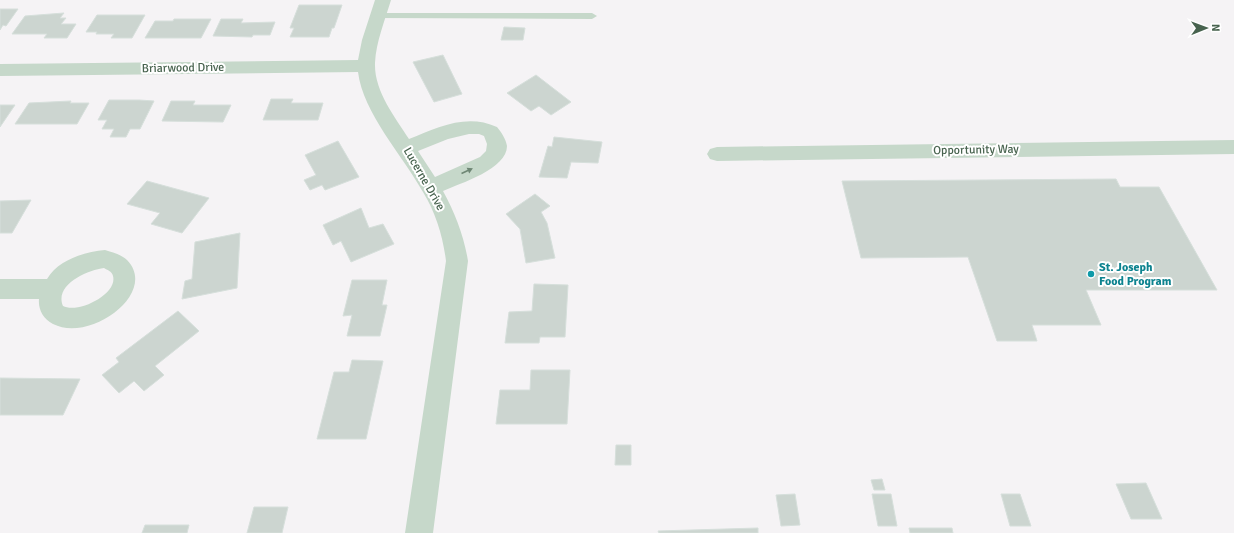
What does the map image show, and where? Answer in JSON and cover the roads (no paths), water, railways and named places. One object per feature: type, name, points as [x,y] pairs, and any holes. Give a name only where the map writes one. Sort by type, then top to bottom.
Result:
[{"type":"street","name":"Lucerne Drive","points":[[380,8],[367,55],[366,66],[368,78],[378,105],[432,187],[449,224],[455,245],[457,261],[419,533]]},
{"type":"street","name":"Briarwood Drive","points":[[0,70],[366,66]]},
{"type":"street","points":[[406,148],[463,127],[482,127],[491,132],[496,140],[497,150],[493,157],[487,162],[432,187]]},
{"type":"street","name":"Opportunity Way","points":[[717,154],[1234,147]]},
{"type":"street","points":[[0,289],[53,289]]},
{"type":"lane","points":[[380,8],[592,16]]},
{"type":"place","name":"St. Joseph Food Program","points":[[1091,274]]}]
